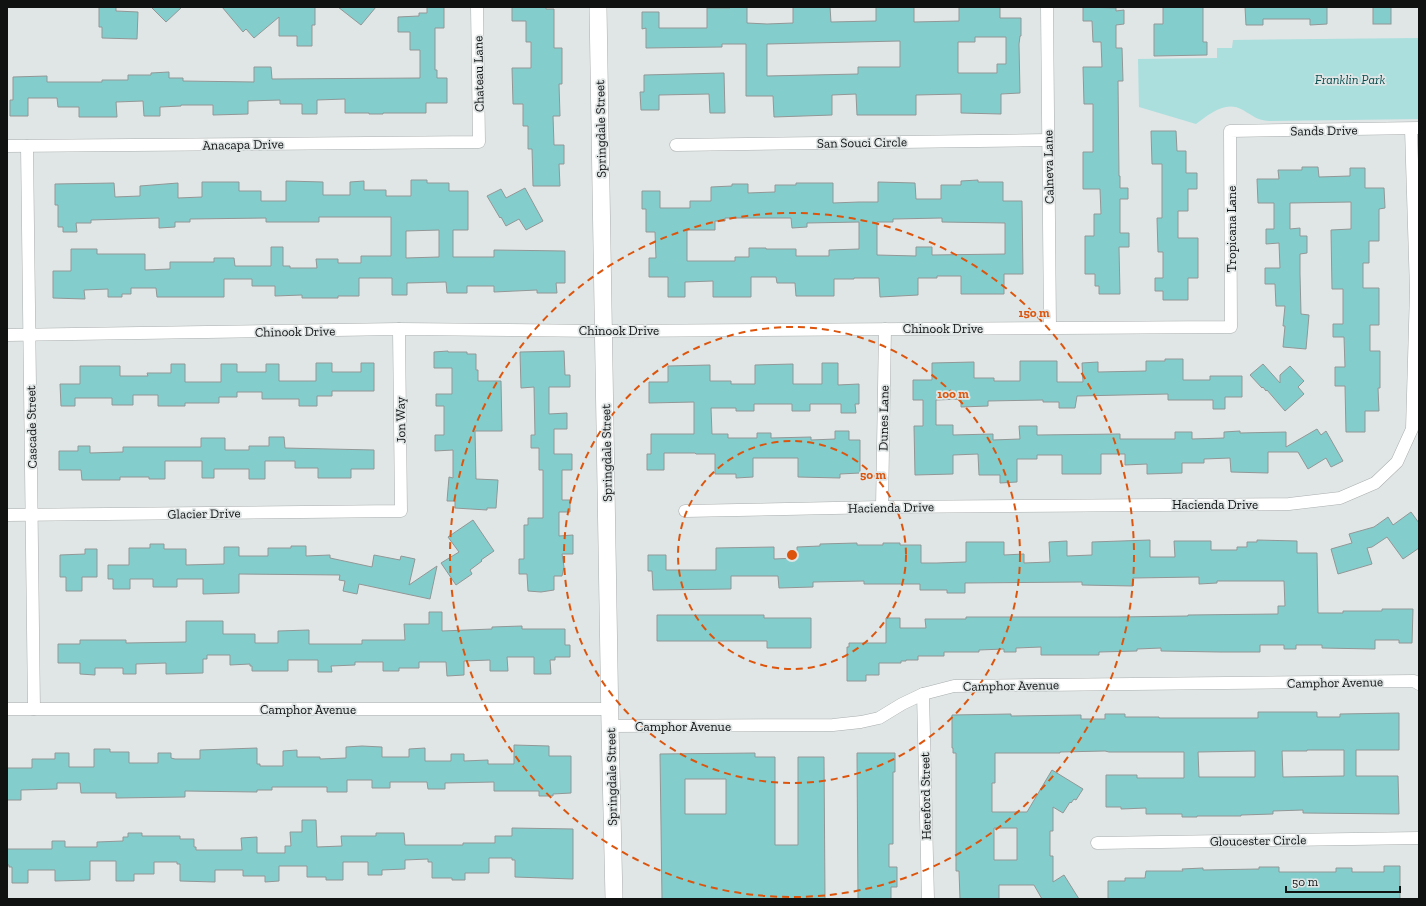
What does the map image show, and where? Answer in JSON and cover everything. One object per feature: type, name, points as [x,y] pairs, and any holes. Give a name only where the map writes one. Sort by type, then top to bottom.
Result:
[{"type":"main road","name":"Springdale Street","points":[[598,7],[614,899]]},
{"type":"street","name":"Chateau Lane","points":[[477,7],[480,142]]},
{"type":"street","name":"Calneva Lane","points":[[1046,7],[1050,328]]},
{"type":"street","name":"Sands Drive","points":[[1230,131],[1415,129]]},
{"type":"street","name":"Hacienda Drive","points":[[685,511],[882,507],[1288,504],[1340,498],[1375,483],[1397,462],[1412,429],[1416,291],[1415,129]]},
{"type":"street","name":"Tropicana Lane","points":[[1230,131],[1232,327]]},
{"type":"street","name":"San Souci Circle","points":[[676,145],[1048,140]]},
{"type":"street","name":"Anacapa Drive","points":[[7,146],[480,142]]},
{"type":"street","name":"Cascade Street","points":[[27,146],[34,709]]},
{"type":"street","name":"Chinook Drive","points":[[7,335],[399,329],[604,331],[1232,327]]},
{"type":"street","name":"Jon Way","points":[[399,329],[401,511]]},
{"type":"street","name":"Dunes Lane","points":[[882,507],[885,329]]},
{"type":"street","name":"Glacier Drive","points":[[7,515],[401,511]]},
{"type":"street","name":"Camphor Avenue","points":[[610,726],[833,724],[861,722],[879,718],[902,704],[923,694],[954,686],[1414,681],[1419,684]]},
{"type":"street","name":"Hereford Street","points":[[923,694],[928,899]]},
{"type":"street","name":"Camphor Avenue","points":[[7,708],[610,709]]},
{"type":"street","name":"Gloucester Circle","points":[[1097,843],[1419,838]]},
{"type":"green space","name":"Franklin Park","points":[[1419,38],[1419,119],[1269,121],[1258,119],[1236,107],[1224,107],[1196,124],[1139,107],[1138,59],[1217,58],[1217,48],[1232,48],[1233,40]]},
{"type":"building","points":[[99,7],[116,7],[116,11],[138,12],[137,39],[102,38],[102,27],[99,27]]},
{"type":"building","points":[[151,7],[182,7],[166,22]]},
{"type":"building","points":[[222,7],[315,7],[315,25],[312,25],[312,46],[297,46],[297,36],[279,36],[279,17],[254,38],[246,29],[243,32]]},
{"type":"building","points":[[338,7],[376,7],[361,25]]},
{"type":"building","points":[[427,7],[444,7],[444,28],[435,28],[435,70],[437,70],[437,78],[447,78],[447,103],[426,103],[426,113],[345,113],[345,99],[317,100],[317,114],[302,114],[302,104],[280,104],[280,100],[248,101],[248,114],[213,115],[213,105],[181,105],[160,107],[160,116],[144,116],[143,101],[116,102],[117,117],[79,117],[79,107],[58,107],[57,98],[28,98],[28,116],[10,116],[10,100],[13,100],[13,77],[47,76],[47,82],[102,82],[102,80],[128,80],[128,75],[151,75],[151,73],[169,72],[169,78],[183,78],[183,81],[254,82],[254,67],[271,67],[272,79],[420,78],[420,50],[410,50],[410,32],[398,32],[398,17],[419,16],[419,13],[427,13]]},
{"type":"building","points":[[512,7],[546,7],[546,9],[554,9],[554,48],[562,48],[562,84],[559,84],[560,116],[553,116],[554,145],[564,145],[564,164],[559,164],[560,186],[533,186],[532,149],[528,149],[528,126],[523,126],[523,104],[513,104],[512,68],[531,68],[531,42],[526,42],[526,21],[512,21]]},
{"type":"building","points":[[747,7],[747,23],[767,24],[793,23],[793,7],[830,7],[831,22],[876,21],[876,7],[914,7],[914,22],[959,21],[959,7],[1000,7],[1000,18],[1021,18],[1021,36],[1019,44],[1020,93],[1001,94],[1001,114],[961,113],[961,94],[916,95],[916,115],[857,115],[856,94],[832,95],[832,115],[774,117],[773,96],[746,96],[746,44],[722,44],[722,47],[646,48],[646,28],[642,29],[642,12],[659,12],[659,28],[707,28],[707,8]],"holes":[[[975,37],[1006,37],[1006,64],[997,64],[997,73],[958,73],[958,42],[975,42]],[[900,41],[900,67],[858,67],[858,74],[767,76],[767,44]]]},
{"type":"building","points":[[1083,7],[1116,8],[1116,11],[1124,10],[1124,24],[1116,25],[1116,48],[1122,48],[1123,81],[1118,81],[1120,188],[1128,188],[1128,199],[1120,199],[1120,233],[1129,233],[1129,247],[1119,247],[1120,294],[1099,294],[1099,286],[1095,286],[1095,274],[1085,274],[1085,236],[1094,236],[1094,214],[1101,214],[1100,189],[1083,189],[1083,152],[1093,152],[1093,104],[1084,104],[1083,67],[1102,67],[1101,42],[1093,42],[1092,21],[1083,21]]},
{"type":"building","points":[[1163,7],[1203,7],[1203,42],[1207,42],[1207,55],[1154,56],[1154,24],[1163,24]]},
{"type":"building","points":[[1245,7],[1327,7],[1327,24],[1310,25],[1310,19],[1263,19],[1263,25],[1246,25]]},
{"type":"building","points":[[1373,7],[1391,7],[1391,24],[1373,24]]},
{"type":"building","points":[[724,73],[725,113],[710,113],[709,94],[659,95],[659,110],[641,110],[640,92],[644,92],[644,75]]},
{"type":"building","points":[[1151,131],[1176,131],[1177,151],[1186,151],[1186,173],[1197,173],[1197,189],[1188,189],[1188,211],[1178,211],[1178,238],[1198,238],[1198,278],[1188,278],[1188,300],[1163,300],[1163,291],[1155,291],[1155,278],[1163,278],[1163,252],[1158,252],[1157,218],[1162,218],[1162,164],[1152,164]]},
{"type":"building","points":[[1302,167],[1318,167],[1319,177],[1350,176],[1350,168],[1365,168],[1365,188],[1384,188],[1385,208],[1379,209],[1379,241],[1369,241],[1369,263],[1363,263],[1363,288],[1379,288],[1379,325],[1370,325],[1370,351],[1380,351],[1380,388],[1378,388],[1379,411],[1365,411],[1365,432],[1346,432],[1345,386],[1335,386],[1335,367],[1345,367],[1344,337],[1333,337],[1333,324],[1343,324],[1343,289],[1332,289],[1331,230],[1351,229],[1351,202],[1290,203],[1290,229],[1300,228],[1300,236],[1307,236],[1307,253],[1300,254],[1301,314],[1309,315],[1306,349],[1283,347],[1285,306],[1276,306],[1275,284],[1265,284],[1265,268],[1280,268],[1279,243],[1266,244],[1266,229],[1274,229],[1274,203],[1258,203],[1257,179],[1279,179],[1278,170],[1302,170]]},
{"type":"building","points":[[411,180],[427,180],[427,183],[449,183],[449,191],[468,191],[468,230],[453,230],[453,257],[494,257],[494,250],[565,251],[565,283],[556,283],[557,293],[537,293],[537,290],[494,292],[494,286],[467,286],[467,293],[447,293],[446,282],[407,283],[407,295],[392,295],[392,278],[359,278],[359,296],[338,296],[338,298],[302,298],[302,295],[275,296],[275,286],[252,286],[252,279],[224,279],[224,297],[157,297],[156,288],[131,288],[131,294],[122,294],[122,297],[108,297],[108,289],[84,290],[85,299],[53,298],[53,271],[71,271],[71,249],[97,249],[97,254],[145,254],[145,270],[170,269],[170,262],[214,262],[214,258],[234,258],[235,266],[271,266],[271,247],[283,247],[283,266],[290,266],[290,268],[317,268],[316,259],[338,259],[338,263],[361,263],[361,256],[391,256],[391,217],[319,217],[319,222],[266,222],[266,218],[190,219],[190,222],[175,222],[175,227],[159,228],[159,218],[91,220],[91,223],[76,223],[77,232],[63,232],[63,227],[58,227],[58,205],[55,205],[55,184],[114,183],[115,197],[140,196],[140,186],[178,183],[178,198],[202,197],[202,182],[239,182],[239,191],[261,191],[261,201],[286,201],[286,181],[323,182],[323,195],[350,195],[350,182],[364,181],[364,190],[386,190],[386,196],[411,196]],"holes":[[[439,230],[439,257],[406,258],[406,231]]]},
{"type":"building","points":[[978,180],[978,182],[1003,182],[1003,201],[1022,201],[1023,274],[1004,274],[1004,294],[961,294],[961,276],[937,276],[937,278],[918,278],[918,295],[880,297],[879,278],[854,278],[834,279],[834,296],[796,296],[795,283],[777,283],[776,277],[751,277],[751,297],[713,297],[713,281],[685,282],[685,297],[668,297],[668,277],[649,277],[649,258],[656,258],[655,232],[646,232],[646,209],[642,209],[642,191],[660,191],[660,208],[690,208],[690,201],[711,201],[711,187],[732,186],[732,184],[748,184],[748,193],[775,192],[775,185],[796,185],[796,183],[833,183],[833,203],[878,202],[878,182],[915,183],[916,199],[941,199],[941,185],[961,185],[961,181]],"holes":[[[725,218],[791,218],[792,228],[807,227],[807,223],[859,222],[859,249],[829,250],[829,256],[796,256],[796,249],[749,248],[749,257],[735,257],[735,261],[687,261],[687,230],[715,230],[715,221],[725,221]],[[942,218],[942,222],[1005,223],[1005,254],[932,255],[932,247],[916,247],[916,256],[877,255],[877,222],[893,222],[893,219]]]},
{"type":"building","points":[[525,188],[543,221],[526,230],[519,219],[506,226],[487,196],[501,189],[506,198]]},
{"type":"building","points":[[448,351],[476,354],[478,381],[501,381],[502,431],[475,431],[476,479],[498,480],[496,508],[487,508],[487,510],[455,508],[455,501],[447,501],[449,477],[453,478],[453,450],[435,451],[435,435],[444,435],[444,406],[436,406],[436,394],[452,394],[452,368],[434,368],[434,352]]},
{"type":"building","points":[[564,351],[565,375],[570,375],[570,387],[549,387],[549,414],[567,413],[567,429],[554,429],[554,454],[572,454],[572,470],[562,470],[562,500],[570,500],[570,512],[559,512],[559,536],[573,535],[573,554],[562,554],[564,567],[562,576],[554,576],[554,590],[541,592],[528,591],[527,574],[519,574],[519,559],[524,559],[524,525],[528,525],[528,518],[543,518],[543,470],[539,470],[539,448],[531,448],[531,435],[535,435],[534,387],[521,388],[520,352]]},
{"type":"building","points":[[1165,359],[1183,359],[1183,380],[1210,380],[1210,376],[1242,376],[1242,397],[1225,397],[1225,409],[1213,409],[1213,400],[1168,400],[1168,394],[1077,396],[1075,408],[1059,408],[1059,402],[1043,402],[1043,400],[988,401],[988,406],[961,407],[961,399],[936,400],[936,425],[953,425],[953,435],[993,434],[993,440],[1020,439],[1019,426],[1037,426],[1037,435],[1120,434],[1120,439],[1175,439],[1175,432],[1192,432],[1192,439],[1224,438],[1224,432],[1286,432],[1286,447],[1317,429],[1321,435],[1326,431],[1343,461],[1331,467],[1326,458],[1308,469],[1298,452],[1268,452],[1268,473],[1231,472],[1230,458],[1204,459],[1204,463],[1182,463],[1182,473],[1147,474],[1147,464],[1125,465],[1125,454],[1101,454],[1101,474],[1062,474],[1062,455],[1037,455],[1037,459],[1017,459],[1017,482],[1000,483],[1000,475],[979,475],[978,454],[953,455],[953,474],[915,475],[914,426],[923,426],[923,400],[913,400],[913,380],[932,380],[932,363],[974,362],[974,378],[994,378],[994,381],[1020,381],[1020,361],[1057,361],[1057,382],[1083,382],[1082,363],[1098,362],[1098,372],[1146,371],[1146,361],[1165,361]]},
{"type":"building","points":[[316,363],[332,363],[332,372],[361,372],[361,363],[374,363],[374,391],[332,391],[332,396],[317,396],[317,406],[299,406],[299,399],[262,399],[262,392],[237,392],[237,397],[219,397],[219,403],[185,403],[185,406],[158,406],[158,395],[133,395],[133,405],[112,405],[112,398],[75,398],[75,406],[61,406],[60,384],[80,384],[80,366],[120,366],[120,376],[148,376],[147,373],[171,373],[171,364],[185,364],[185,382],[221,382],[221,364],[237,364],[237,372],[266,372],[266,364],[279,364],[279,381],[316,381]]},
{"type":"building","points":[[822,363],[838,363],[838,385],[859,384],[859,404],[855,404],[856,413],[841,413],[841,404],[810,404],[810,411],[792,411],[792,404],[754,404],[754,411],[736,411],[736,408],[711,408],[712,434],[728,434],[728,438],[757,438],[757,433],[771,433],[771,438],[811,437],[811,440],[835,439],[835,431],[849,431],[849,440],[860,440],[860,473],[840,474],[840,478],[798,477],[798,458],[753,458],[753,477],[736,478],[736,474],[715,474],[715,454],[695,453],[664,453],[664,470],[647,470],[647,454],[651,454],[651,434],[694,434],[694,402],[649,403],[649,382],[668,382],[668,366],[710,365],[710,381],[731,381],[731,384],[755,384],[755,365],[793,364],[793,384],[822,384]]},
{"type":"building","points":[[1263,364],[1280,383],[1280,375],[1290,366],[1304,381],[1298,387],[1304,394],[1285,411],[1267,390],[1266,391],[1263,387],[1262,388],[1250,375]]},
{"type":"building","points":[[269,437],[284,437],[285,448],[374,450],[374,469],[351,469],[351,478],[318,478],[318,468],[295,468],[295,461],[265,461],[265,479],[249,479],[249,469],[214,469],[214,478],[202,478],[202,461],[165,461],[165,479],[149,479],[149,477],[120,477],[120,480],[82,480],[81,470],[59,470],[59,451],[78,451],[78,446],[90,446],[90,453],[123,452],[123,447],[201,447],[201,438],[225,438],[225,450],[249,450],[249,446],[269,446]]},
{"type":"building","points":[[1411,512],[1419,523],[1419,548],[1403,559],[1387,537],[1372,547],[1367,548],[1372,564],[1338,574],[1331,549],[1352,543],[1349,534],[1374,527],[1388,517],[1393,525]]},
{"type":"building","points":[[473,520],[494,551],[470,570],[472,574],[456,585],[441,563],[459,552],[448,537]]},
{"type":"building","points":[[1150,540],[1150,557],[1175,557],[1174,541],[1211,541],[1211,550],[1237,550],[1237,547],[1247,547],[1247,542],[1257,542],[1257,540],[1297,541],[1297,553],[1317,553],[1318,613],[1343,613],[1343,611],[1382,611],[1382,609],[1413,609],[1412,643],[1399,643],[1399,640],[1375,640],[1375,649],[1322,648],[1322,645],[1296,645],[1296,649],[1284,649],[1284,645],[1260,645],[1260,652],[1161,651],[1161,648],[1137,649],[1137,651],[1099,652],[1099,655],[1041,655],[1041,647],[1016,648],[1016,652],[1004,652],[1004,649],[979,650],[979,652],[944,652],[944,656],[918,656],[918,660],[906,660],[901,661],[901,663],[879,663],[879,675],[866,675],[866,681],[847,681],[847,647],[849,647],[849,643],[886,643],[886,618],[900,618],[900,628],[926,628],[925,619],[966,619],[966,617],[1119,617],[1278,614],[1278,606],[1285,606],[1284,581],[1217,581],[1217,583],[1199,584],[1199,577],[1133,578],[1133,586],[1082,585],[1082,582],[965,583],[965,593],[947,593],[947,590],[920,590],[920,584],[864,584],[864,581],[813,582],[813,587],[779,588],[778,576],[731,576],[731,589],[653,590],[652,571],[648,571],[648,555],[666,555],[666,570],[716,570],[716,548],[774,547],[774,559],[797,558],[797,547],[820,546],[820,544],[857,543],[857,545],[883,545],[883,543],[900,543],[900,545],[921,545],[921,563],[937,563],[966,562],[966,542],[1004,542],[1004,555],[1024,554],[1024,563],[1050,562],[1049,542],[1067,541],[1067,556],[1092,555],[1092,542]]},
{"type":"building","points":[[150,544],[164,544],[164,549],[186,549],[186,565],[224,564],[224,547],[239,547],[239,556],[268,556],[268,548],[291,548],[291,546],[306,546],[306,556],[330,555],[330,558],[372,567],[374,555],[400,560],[401,556],[415,559],[409,585],[437,566],[430,599],[359,584],[357,594],[343,591],[345,581],[339,580],[340,575],[239,574],[239,593],[203,594],[203,579],[177,579],[177,587],[153,587],[153,579],[130,579],[130,589],[113,589],[113,579],[108,579],[108,565],[129,565],[129,548],[150,548]]},
{"type":"building","points":[[85,549],[97,549],[97,577],[82,577],[82,591],[66,591],[66,577],[60,577],[60,555],[85,554]]},
{"type":"building","points":[[429,612],[442,612],[442,631],[522,626],[522,629],[565,629],[565,645],[570,645],[570,657],[555,657],[555,660],[550,660],[551,674],[534,674],[534,657],[507,657],[508,671],[490,671],[490,660],[464,661],[464,675],[447,676],[446,662],[419,662],[419,668],[399,668],[399,671],[383,671],[383,662],[355,662],[355,665],[331,666],[332,672],[318,672],[318,660],[288,660],[288,671],[252,671],[252,666],[250,666],[250,664],[230,665],[230,655],[207,655],[207,659],[203,659],[203,673],[166,674],[166,663],[136,664],[136,674],[123,674],[123,668],[95,668],[95,675],[80,674],[80,663],[58,663],[58,644],[80,644],[80,640],[126,640],[126,643],[186,642],[186,621],[223,621],[223,634],[255,634],[255,643],[278,643],[278,631],[309,630],[309,644],[362,644],[362,640],[405,640],[404,624],[429,624]]},
{"type":"building","points":[[657,615],[764,615],[764,618],[811,618],[811,648],[767,648],[767,641],[657,641]]},
{"type":"building","points":[[1258,712],[1317,712],[1317,717],[1340,717],[1340,714],[1399,713],[1399,750],[1356,750],[1356,776],[1398,776],[1399,814],[1303,813],[1303,810],[1273,811],[1273,814],[1241,816],[1182,817],[1182,814],[1146,814],[1146,808],[1121,809],[1121,807],[1106,807],[1106,775],[1137,775],[1137,778],[1184,778],[1184,752],[1105,751],[995,753],[995,783],[992,783],[992,812],[1027,812],[1052,770],[1083,789],[1076,800],[1074,799],[1071,803],[1070,802],[1063,813],[1053,807],[1053,831],[1050,831],[1050,856],[1053,856],[1053,882],[1064,875],[1079,899],[1042,899],[1034,885],[999,885],[999,899],[960,899],[959,871],[956,871],[956,753],[953,753],[952,748],[952,715],[1081,715],[1081,719],[1105,719],[1105,714],[1125,714],[1125,717],[1159,718],[1258,718]],"holes":[[[1344,750],[1344,776],[1283,777],[1282,751]],[[1255,751],[1255,777],[1199,777],[1198,752]],[[994,828],[1017,828],[1017,860],[994,860]]]},
{"type":"building","points":[[514,745],[549,746],[549,756],[571,756],[571,793],[553,794],[553,796],[539,796],[539,791],[494,791],[494,782],[445,783],[445,789],[428,789],[427,782],[390,782],[390,788],[372,788],[372,780],[347,780],[347,792],[327,792],[327,787],[272,787],[272,790],[257,790],[257,792],[185,791],[185,797],[116,798],[116,793],[81,793],[80,783],[57,783],[57,789],[21,790],[21,800],[7,800],[7,768],[32,768],[32,759],[55,759],[55,753],[69,753],[69,767],[94,767],[94,749],[110,749],[110,752],[129,752],[129,763],[158,763],[158,753],[171,753],[171,758],[175,759],[200,759],[200,750],[257,748],[257,764],[260,764],[260,766],[283,766],[283,751],[297,750],[297,757],[320,757],[320,759],[346,758],[346,747],[362,746],[382,747],[382,757],[409,757],[409,749],[425,748],[425,761],[451,761],[451,754],[464,754],[464,761],[488,760],[488,764],[514,764]]},
{"type":"building","points":[[755,753],[755,757],[775,757],[775,845],[798,845],[798,757],[824,757],[825,899],[662,899],[660,754]],"holes":[[[685,779],[726,779],[726,814],[685,814]]]},
{"type":"building","points":[[857,753],[895,753],[895,772],[893,772],[893,844],[889,844],[889,867],[897,867],[897,887],[891,887],[891,899],[858,899]]},
{"type":"building","points":[[302,820],[316,820],[317,847],[342,846],[341,836],[376,836],[376,833],[404,833],[405,845],[463,845],[463,843],[495,843],[495,836],[512,836],[512,828],[573,829],[573,879],[515,877],[515,860],[512,860],[512,858],[489,858],[489,873],[465,873],[465,880],[452,880],[452,878],[432,878],[432,862],[428,862],[428,859],[405,860],[405,869],[382,870],[382,875],[368,875],[368,862],[343,862],[343,880],[326,880],[326,877],[307,877],[307,866],[279,866],[279,881],[265,882],[265,876],[243,876],[243,870],[215,870],[215,882],[180,881],[180,864],[177,864],[177,862],[154,862],[154,874],[134,874],[134,881],[116,881],[116,861],[90,861],[90,880],[55,881],[55,870],[28,870],[28,883],[12,883],[12,867],[7,865],[7,849],[52,849],[52,841],[65,841],[65,847],[97,847],[97,842],[123,841],[123,837],[128,837],[128,833],[142,833],[142,836],[180,836],[180,839],[194,839],[194,847],[196,847],[196,850],[242,850],[241,838],[257,837],[257,853],[285,853],[285,846],[291,846],[290,832],[302,832]]},
{"type":"building","points":[[1384,866],[1400,866],[1400,899],[1108,899],[1108,881],[1125,881],[1125,878],[1145,878],[1146,871],[1183,871],[1182,869],[1203,868],[1203,870],[1259,869],[1259,867],[1279,867],[1279,872],[1336,872],[1336,868],[1352,868],[1352,872],[1384,872]]}]
